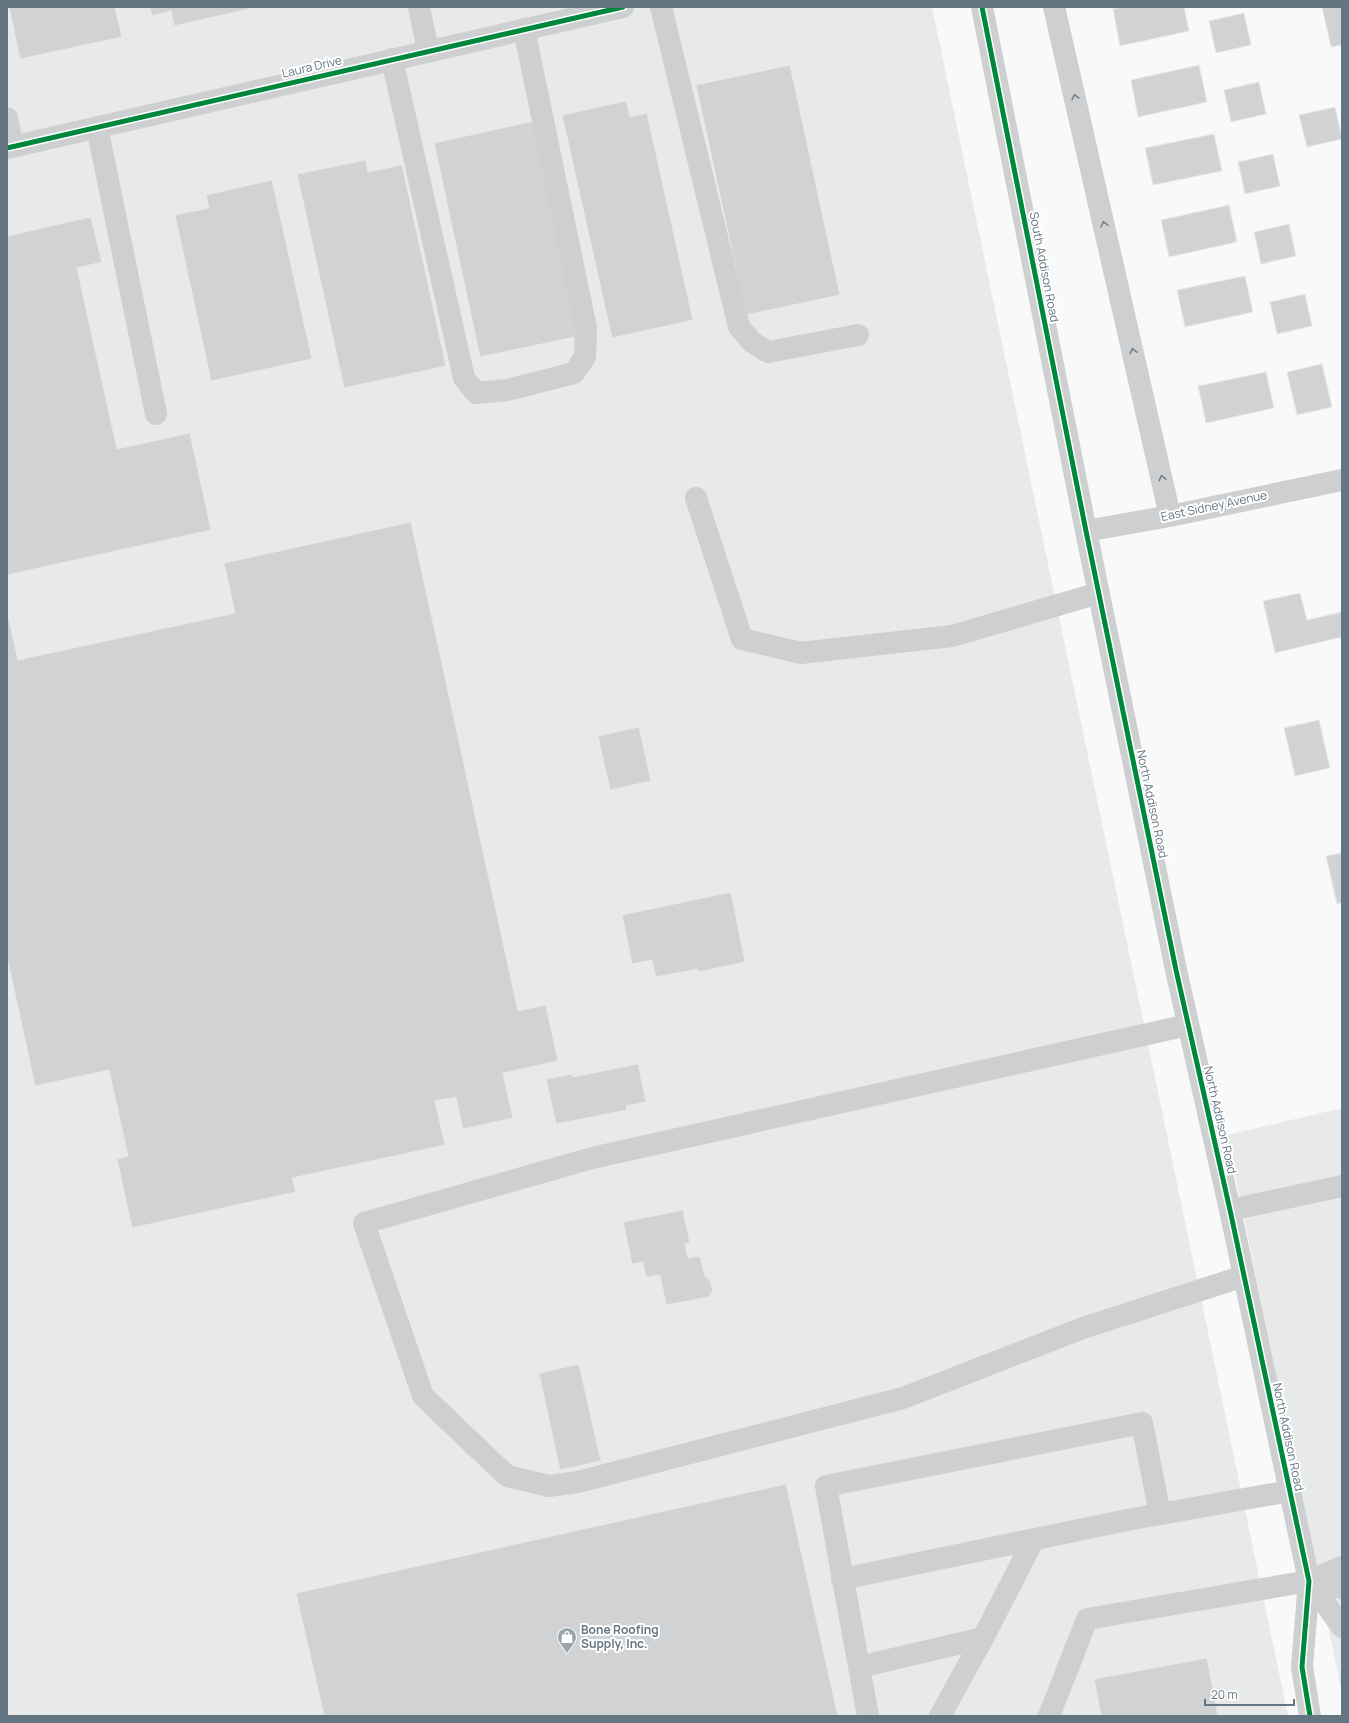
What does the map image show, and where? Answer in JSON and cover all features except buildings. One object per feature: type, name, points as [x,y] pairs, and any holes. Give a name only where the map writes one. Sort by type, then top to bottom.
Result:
[{"type":"street","points":[[418,7],[428,50]]},
{"type":"street","name":"Laura Drive","points":[[10,148],[428,50],[623,7]]},
{"type":"street","points":[[661,7],[739,327],[752,342],[768,352],[858,335]]},
{"type":"street","name":"South Addison Road","points":[[982,7],[1086,531]]},
{"type":"street","points":[[1054,7],[1170,516]]},
{"type":"street","points":[[392,59],[464,378],[476,393],[507,390],[574,373],[585,357],[586,328],[524,29]]},
{"type":"street","points":[[7,118],[10,148]]},
{"type":"street","points":[[97,127],[156,414]]},
{"type":"street","name":"East Sidney Avenue","points":[[1086,531],[1170,516],[1342,480]]},
{"type":"street","points":[[696,498],[742,639],[801,653],[952,636],[1099,593]]},
{"type":"street","name":"North Addison Road","points":[[1086,531],[1188,1025],[1230,1210],[1309,1581],[1302,1667],[1310,1716]]},
{"type":"street","points":[[1188,1025],[592,1158],[364,1223],[424,1396],[507,1476],[549,1486],[578,1482],[904,1398],[1083,1328],[1244,1276]]},
{"type":"street","points":[[1230,1210],[1342,1186]]},
{"type":"street","points":[[868,1716],[826,1486],[1142,1423],[1160,1514]]},
{"type":"street","points":[[842,1579],[1160,1514],[1290,1491]]},
{"type":"street","points":[[940,1716],[983,1638],[1034,1539]]},
{"type":"street","points":[[1049,1716],[1086,1619],[1309,1581],[1342,1567]]},
{"type":"street","points":[[1309,1581],[1342,1588]]},
{"type":"street","name":"North Addison Road","points":[[1309,1581],[1342,1627]]},
{"type":"street","points":[[859,1667],[983,1638]]},
{"type":"shaded area","points":[[7,7],[932,7],[1288,1716],[7,1716]]},
{"type":"shaded area","points":[[1342,1108],[1342,1694],[1227,1135]]},
{"type":"cycle path","points":[[7,148],[623,7]]},
{"type":"cycle path","points":[[982,7],[1086,531],[1176,970],[1230,1210],[1309,1581],[1302,1667],[1310,1716]]},
{"type":"place","name":"Bone Roofing Supply, Inc.","points":[[567,1654]]}]
